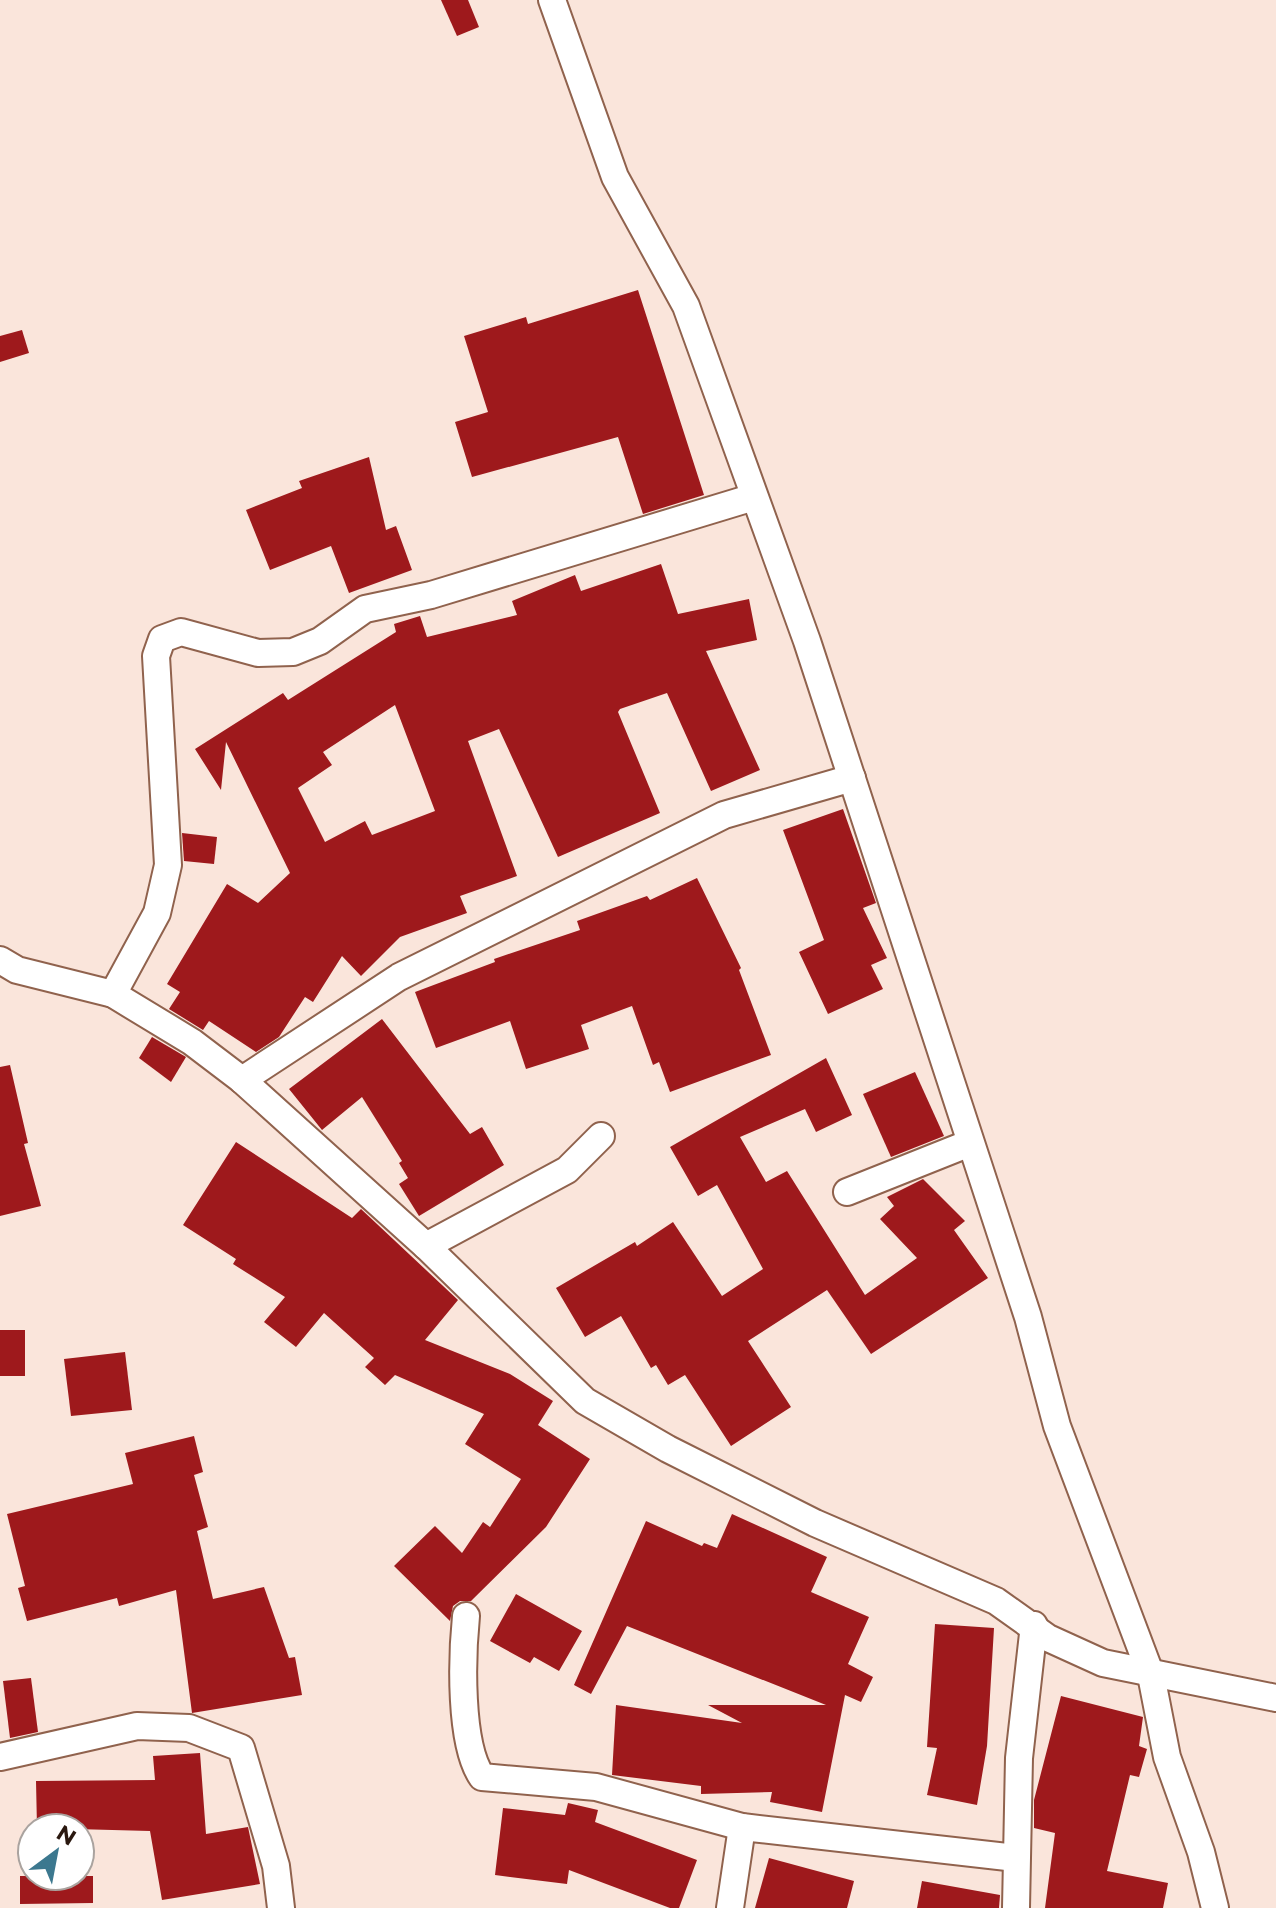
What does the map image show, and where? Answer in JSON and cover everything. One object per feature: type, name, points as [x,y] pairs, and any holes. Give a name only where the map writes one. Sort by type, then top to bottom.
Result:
[{"type":"street","points":[[552,0],[615,177],[686,306],[852,778],[1028,1317],[1057,1426],[1151,1675],[1167,1757],[1201,1852],[1215,1908]]},
{"type":"street","points":[[113,994],[157,913],[168,865],[156,656],[162,639],[181,632],[258,653],[293,652],[320,641],[365,609],[431,595],[754,497]]},
{"type":"street","points":[[242,1080],[399,977],[724,815],[852,778]]},
{"type":"street","points":[[0,960],[17,970],[113,994],[192,1042],[242,1080],[426,1246],[585,1401],[668,1449],[815,1523],[996,1601],[1062,1646],[1103,1663],[1151,1675],[1276,1698]]},
{"type":"street","points":[[426,1246],[567,1170],[601,1136]]},
{"type":"street","points":[[847,1192],[970,1143]]},
{"type":"street","points":[[466,1616],[462,1665],[472,1764],[482,1777],[596,1787],[742,1827],[1016,1858]]},
{"type":"street","points":[[1016,1908],[1019,1758],[1034,1625]]},
{"type":"street","points":[[1103,1663],[1133,1626]]},
{"type":"street","points":[[0,1757],[137,1726],[189,1728],[241,1748],[276,1866],[281,1908]]},
{"type":"street","points":[[730,1908],[742,1827]]},
{"type":"building","points":[[441,0],[468,0],[479,27],[457,36]]},
{"type":"building","points":[[638,290],[704,495],[643,514],[618,437],[472,477],[455,422],[488,412],[464,336],[526,317],[528,324]]},
{"type":"building","points":[[22,330],[29,353],[0,362],[0,336]]},
{"type":"building","points":[[369,457],[386,530],[396,526],[412,570],[349,593],[331,546],[270,570],[246,510],[302,488],[299,481]]},
{"type":"building","points":[[661,564],[678,614],[749,599],[757,640],[706,651],[760,770],[711,791],[667,693],[620,709],[618,712],[660,813],[558,857],[499,729],[468,741],[517,876],[460,896],[467,913],[400,937],[361,976],[342,956],[313,1002],[305,997],[279,1037],[256,1052],[209,1021],[203,1030],[169,1009],[180,992],[167,984],[227,884],[258,903],[290,873],[226,742],[221,790],[195,749],[283,693],[288,700],[396,632],[394,624],[420,616],[427,637],[517,615],[512,601],[575,575],[581,591]],"holes":[[[395,705],[435,811],[372,835],[365,821],[325,842],[298,788],[332,765],[323,752]]]},
{"type":"building","points":[[843,809],[876,903],[863,908],[887,958],[871,965],[883,989],[828,1014],[799,952],[824,940],[783,830]]},
{"type":"building","points":[[182,833],[217,837],[214,864],[184,861]]},
{"type":"building","points":[[697,878],[741,968],[739,970],[771,1055],[670,1092],[659,1062],[653,1065],[632,1006],[581,1025],[589,1049],[526,1069],[510,1021],[436,1048],[415,992],[495,962],[494,959],[580,930],[577,921],[647,896],[650,900]]},
{"type":"building","points":[[382,1019],[470,1134],[482,1127],[504,1165],[419,1216],[399,1184],[408,1178],[399,1163],[402,1161],[362,1097],[322,1130],[289,1089]]},
{"type":"building","points":[[152,1037],[186,1057],[171,1082],[139,1058]]},
{"type":"building","points":[[826,1058],[852,1115],[816,1132],[805,1109],[740,1137],[766,1182],[787,1171],[865,1295],[917,1258],[880,1219],[894,1206],[887,1197],[923,1179],[965,1221],[954,1230],[988,1278],[871,1354],[827,1290],[748,1341],[791,1407],[731,1446],[685,1375],[668,1385],[656,1365],[651,1368],[621,1316],[585,1337],[556,1288],[635,1242],[637,1246],[673,1222],[722,1296],[763,1269],[717,1185],[698,1196],[670,1147]]},
{"type":"building","points":[[10,1065],[28,1143],[24,1144],[41,1206],[0,1216],[0,1067]]},
{"type":"building","points":[[915,1072],[944,1136],[891,1157],[863,1094]]},
{"type":"building","points":[[236,1142],[352,1218],[361,1209],[458,1300],[425,1340],[510,1374],[553,1401],[538,1425],[590,1459],[546,1527],[471,1601],[460,1601],[453,1606],[450,1621],[394,1566],[435,1526],[462,1553],[483,1522],[490,1527],[521,1479],[465,1444],[484,1414],[395,1375],[385,1385],[365,1367],[374,1358],[324,1313],[296,1347],[264,1322],[285,1297],[233,1264],[236,1259],[183,1225]]},
{"type":"building","points":[[0,1330],[25,1330],[25,1376],[0,1376]]},
{"type":"building","points":[[125,1352],[132,1410],[71,1416],[64,1359]]},
{"type":"building","points":[[194,1436],[203,1472],[194,1475],[208,1527],[197,1531],[213,1599],[264,1587],[289,1658],[295,1657],[302,1695],[192,1713],[176,1590],[119,1606],[117,1598],[27,1621],[18,1588],[25,1586],[7,1514],[133,1484],[125,1453]]},
{"type":"building","points":[[732,1514],[827,1557],[811,1592],[869,1617],[848,1664],[873,1677],[861,1702],[845,1695],[822,1812],[770,1802],[772,1792],[701,1794],[701,1786],[612,1775],[616,1705],[742,1723],[708,1705],[826,1705],[627,1626],[591,1694],[574,1685],[646,1521],[702,1546],[704,1543],[717,1548]]},
{"type":"building","points":[[516,1594],[582,1631],[559,1671],[534,1657],[530,1663],[490,1641]]},
{"type":"building","points":[[935,1624],[994,1628],[987,1746],[977,1805],[927,1795],[937,1748],[927,1747]]},
{"type":"building","points":[[31,1678],[38,1732],[10,1738],[3,1681]]},
{"type":"building","points":[[1061,1696],[1143,1717],[1139,1746],[1147,1749],[1139,1777],[1130,1775],[1107,1871],[1168,1883],[1163,1908],[1045,1908],[1055,1833],[1034,1828],[1034,1800]]},
{"type":"building","points":[[200,1753],[206,1834],[248,1827],[260,1884],[162,1900],[150,1831],[96,1830],[96,1812],[37,1812],[36,1781],[155,1780],[153,1756]]},
{"type":"building","points":[[568,1803],[598,1810],[595,1822],[697,1860],[679,1908],[670,1908],[569,1870],[567,1884],[495,1875],[503,1808],[565,1815]]},
{"type":"building","points":[[769,1858],[854,1881],[847,1908],[755,1908]]},
{"type":"building","points":[[922,1881],[1000,1895],[999,1908],[917,1908]]},
{"type":"building","points":[[20,1892],[93,1892],[93,1903],[20,1904]]}]
